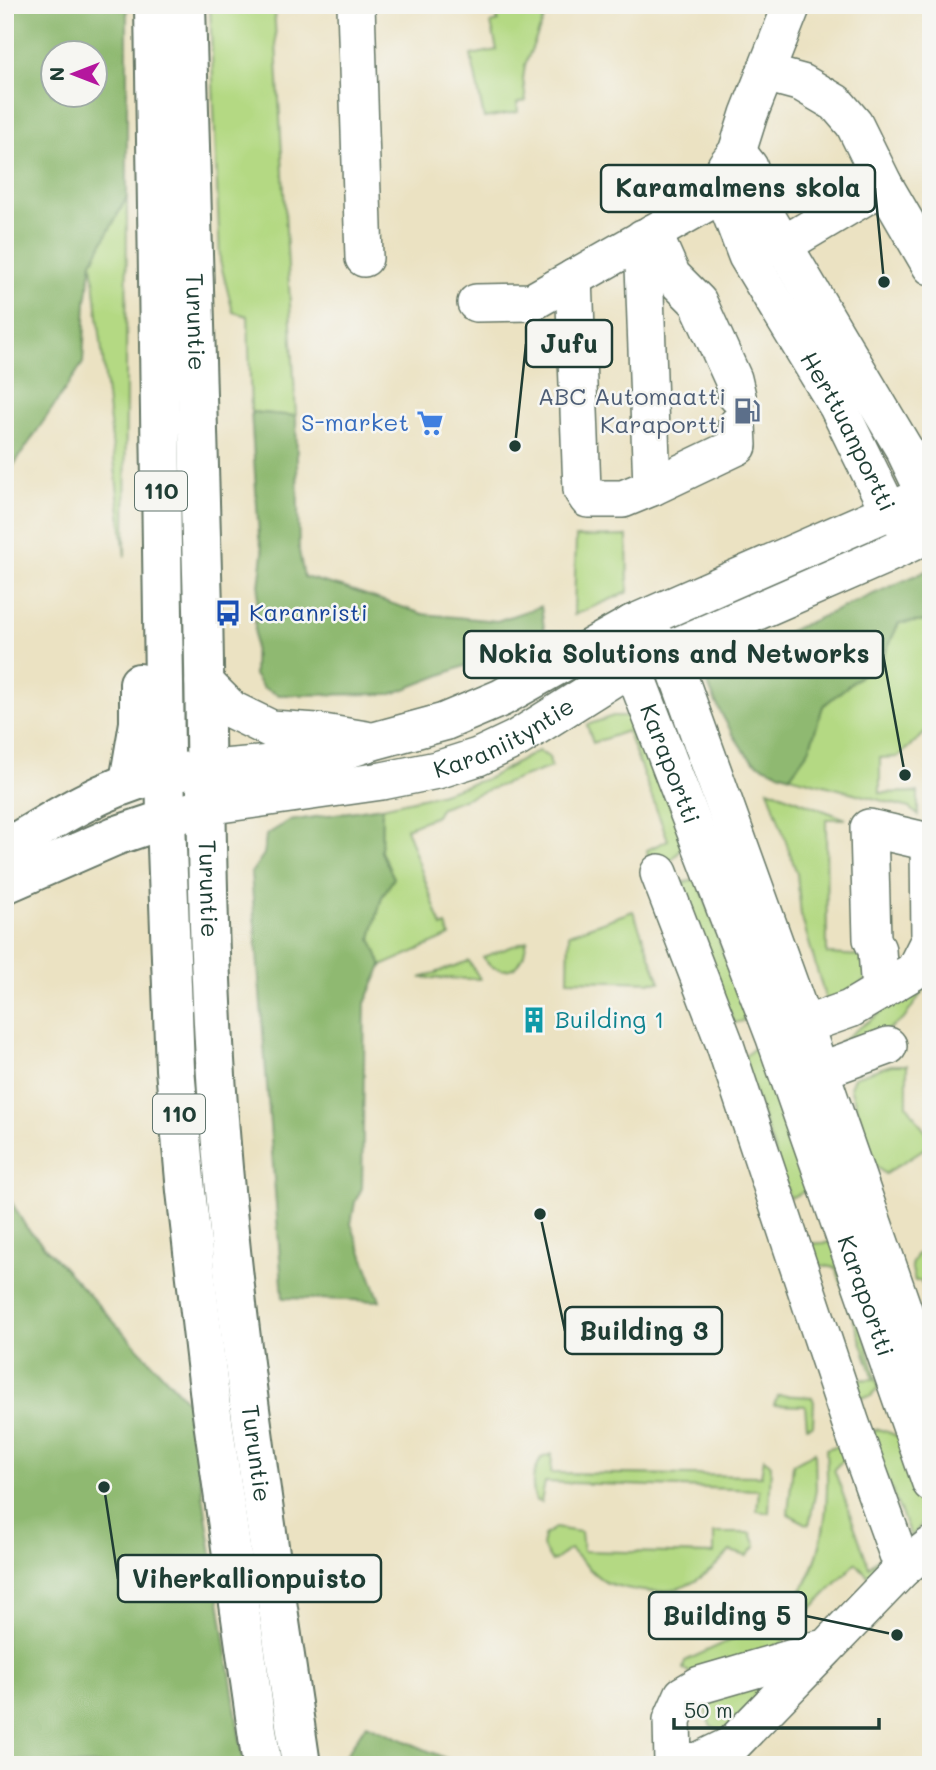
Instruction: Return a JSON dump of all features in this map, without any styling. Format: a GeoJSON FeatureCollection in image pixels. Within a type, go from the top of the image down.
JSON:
{"type":"FeatureCollection","features":[{"type":"Feature","properties":{"kind":"main road","name":"Turuntie"},"geometry":{"type":"LineString","coordinates":[[155,5],[165,773],[176,1069],[186,1191],[211,1407],[262,1765]]}},
{"type":"Feature","properties":{"kind":"main road","name":"Turuntie"},"geometry":{"type":"LineString","coordinates":[[186,5],[215,1060],[229,1240],[263,1507],[301,1765]]}},
{"type":"Feature","properties":{"kind":"main road"},"geometry":{"type":"LineString","coordinates":[[128,782],[139,723],[138,321],[156,208]]}},
{"type":"Feature","properties":{"kind":"main road"},"geometry":{"type":"LineString","coordinates":[[5,849],[108,790],[165,773]]}},
{"type":"Feature","properties":{"kind":"main road"},"geometry":{"type":"LineString","coordinates":[[5,884],[115,836],[166,819]]}},
{"type":"Feature","properties":{"kind":"street"},"geometry":{"type":"LineString","coordinates":[[356,5],[364,258]]}},
{"type":"Feature","properties":{"kind":"street","name":"Herttuanportti"},"geometry":{"type":"LineString","coordinates":[[739,195],[783,245],[904,449],[928,494],[928,534],[889,512],[838,407],[747,256],[739,195],[749,167],[737,152],[792,5]]}},
{"type":"Feature","properties":{"kind":"street"},"geometry":{"type":"LineString","coordinates":[[765,73],[802,83],[836,103],[854,124],[884,185],[930,261]]}},
{"type":"Feature","properties":{"kind":"street"},"geometry":{"type":"LineString","coordinates":[[747,256],[783,245],[884,185]]}},
{"type":"Feature","properties":{"kind":"street"},"geometry":{"type":"LineString","coordinates":[[476,303],[532,302],[706,203],[739,195]]}},
{"type":"Feature","properties":{"kind":"street"},"geometry":{"type":"LineString","coordinates":[[574,278],[582,490],[588,499],[623,499],[738,446],[733,379],[698,302],[672,276],[648,235]]}},
{"type":"Feature","properties":{"kind":"street"},"geometry":{"type":"LineString","coordinates":[[648,235],[652,487]]}},
{"type":"Feature","properties":{"kind":"street","name":"Karaniityntie"},"geometry":{"type":"LineString","coordinates":[[165,773],[315,760],[444,722],[501,698],[632,624],[928,494]]}},
{"type":"Feature","properties":{"kind":"street","name":"Karaniityntie"},"geometry":{"type":"LineString","coordinates":[[166,819],[206,806],[382,781],[437,770],[478,757],[516,739],[632,666],[928,534]]}},
{"type":"Feature","properties":{"kind":"street"},"geometry":{"type":"LineString","coordinates":[[632,624],[669,650]]}},
{"type":"Feature","properties":{"kind":"street","name":"Karaportti"},"geometry":{"type":"LineString","coordinates":[[632,624],[632,666],[789,1030]]}},
{"type":"Feature","properties":{"kind":"street","name":"Karaportti"},"geometry":{"type":"LineString","coordinates":[[669,650],[805,1076],[901,1304],[931,1390]]}},
{"type":"Feature","properties":{"kind":"street","name":"Karaniityntie"},"geometry":{"type":"LineString","coordinates":[[204,682],[232,710],[271,729],[317,732],[374,741]]}},
{"type":"Feature","properties":{"kind":"street"},"geometry":{"type":"LineString","coordinates":[[659,873],[724,1042],[851,1424],[903,1569]]}},
{"type":"Feature","properties":{"kind":"street"},"geometry":{"type":"LineString","coordinates":[[789,1030],[850,1009],[880,992]]}},
{"type":"Feature","properties":{"kind":"street"},"geometry":{"type":"LineString","coordinates":[[805,1076],[888,1046]]}},
{"type":"Feature","properties":{"kind":"street","name":"Karaportti"},"geometry":{"type":"LineString","coordinates":[[901,1304],[931,1483]]}},
{"type":"Feature","properties":{"kind":"street"},"geometry":{"type":"LineString","coordinates":[[826,1648],[903,1569],[931,1546]]}},
{"type":"Feature","properties":{"kind":"green space"},"geometry":{"type":"Polygon","coordinates":[[[5,5],[127,5],[127,197],[92,262],[86,302],[83,363],[5,478],[5,5]]]}},
{"type":"Feature","properties":{"kind":"green space"},"geometry":{"type":"Polygon","coordinates":[[[210,5],[274,5],[296,416],[251,412],[248,316],[233,312],[220,261],[210,5]]]}},
{"type":"Feature","properties":{"kind":"green space"},"geometry":{"type":"Polygon","coordinates":[[[494,5],[530,5],[532,15],[544,19],[525,65],[523,79],[526,101],[517,103],[518,112],[484,118],[471,55],[497,50],[491,23],[498,21],[494,5]]]}},
{"type":"Feature","properties":{"kind":"green space"},"geometry":{"type":"Polygon","coordinates":[[[127,197],[125,557],[92,262],[127,197]]]}},
{"type":"Feature","properties":{"kind":"green space"},"geometry":{"type":"Polygon","coordinates":[[[251,412],[296,416],[299,551],[304,577],[423,614],[497,621],[541,606],[545,635],[392,694],[279,695],[263,688],[254,675],[255,620],[263,553],[259,537],[251,412]]]}},
{"type":"Feature","properties":{"kind":"green space"},"geometry":{"type":"Polygon","coordinates":[[[627,536],[628,592],[574,615],[576,537],[627,536]]]}},
{"type":"Feature","properties":{"kind":"green space"},"geometry":{"type":"Polygon","coordinates":[[[931,566],[931,621],[899,623],[883,657],[823,706],[809,750],[790,776],[754,761],[723,718],[710,689],[705,668],[926,571],[931,566]]]}},
{"type":"Feature","properties":{"kind":"green space"},"geometry":{"type":"Polygon","coordinates":[[[931,621],[931,728],[897,757],[880,758],[880,793],[918,792],[918,815],[909,808],[790,776],[809,750],[823,706],[883,657],[899,622],[931,621]]]}},
{"type":"Feature","properties":{"kind":"green space"},"geometry":{"type":"Polygon","coordinates":[[[613,716],[629,716],[646,723],[685,838],[679,852],[670,862],[658,863],[648,857],[647,850],[668,840],[627,731],[593,743],[587,725],[613,716]]]}},
{"type":"Feature","properties":{"kind":"green space"},"geometry":{"type":"Polygon","coordinates":[[[538,751],[549,757],[551,767],[441,807],[436,816],[406,828],[442,927],[446,925],[450,936],[382,966],[371,938],[382,897],[394,878],[381,852],[382,807],[439,794],[489,778],[538,751]]]}},
{"type":"Feature","properties":{"kind":"green space"},"geometry":{"type":"Polygon","coordinates":[[[768,789],[846,819],[826,819],[827,954],[863,956],[867,979],[838,1000],[826,1001],[801,915],[797,874],[768,789]]]}},
{"type":"Feature","properties":{"kind":"green space"},"geometry":{"type":"Polygon","coordinates":[[[382,807],[381,852],[394,878],[382,897],[371,938],[382,966],[365,1003],[362,1188],[355,1202],[351,1224],[380,1301],[283,1298],[251,873],[264,854],[266,835],[289,821],[382,807]]]}},
{"type":"Feature","properties":{"kind":"green space"},"geometry":{"type":"Polygon","coordinates":[[[698,879],[745,1016],[743,1021],[734,1023],[678,884],[698,879]]]}},
{"type":"Feature","properties":{"kind":"green space"},"geometry":{"type":"Polygon","coordinates":[[[633,911],[660,982],[568,980],[569,934],[633,911]]]}},
{"type":"Feature","properties":{"kind":"green space"},"geometry":{"type":"Polygon","coordinates":[[[527,941],[522,959],[513,968],[496,968],[483,957],[527,941]]]}},
{"type":"Feature","properties":{"kind":"green space"},"geometry":{"type":"Polygon","coordinates":[[[469,961],[480,979],[421,978],[469,961]]]}},
{"type":"Feature","properties":{"kind":"green space"},"geometry":{"type":"Polygon","coordinates":[[[917,986],[924,989],[904,1019],[884,1032],[842,1047],[840,1042],[917,986]]]}},
{"type":"Feature","properties":{"kind":"green space"},"geometry":{"type":"Polygon","coordinates":[[[754,1048],[767,1049],[819,1185],[790,1198],[743,1058],[754,1048]]]}},
{"type":"Feature","properties":{"kind":"green space"},"geometry":{"type":"Polygon","coordinates":[[[891,1065],[907,1065],[907,1105],[931,1144],[885,1174],[876,1166],[850,1087],[854,1077],[891,1065]]]}},
{"type":"Feature","properties":{"kind":"green space"},"geometry":{"type":"Polygon","coordinates":[[[5,1191],[26,1227],[189,1403],[244,1765],[5,1765],[5,1191]]]}},
{"type":"Feature","properties":{"kind":"green space"},"geometry":{"type":"Polygon","coordinates":[[[838,1242],[879,1388],[871,1396],[857,1398],[851,1380],[874,1379],[836,1268],[814,1264],[805,1244],[838,1242]]]}},
{"type":"Feature","properties":{"kind":"green space"},"geometry":{"type":"Polygon","coordinates":[[[931,1247],[931,1286],[923,1286],[921,1281],[915,1281],[911,1265],[916,1255],[931,1247]]]}},
{"type":"Feature","properties":{"kind":"green space"},"geometry":{"type":"Polygon","coordinates":[[[778,1395],[812,1397],[813,1425],[807,1427],[805,1406],[774,1405],[778,1395]]]}},
{"type":"Feature","properties":{"kind":"green space"},"geometry":{"type":"Polygon","coordinates":[[[878,1429],[903,1440],[924,1495],[924,1520],[911,1537],[868,1434],[878,1429]]]}},
{"type":"Feature","properties":{"kind":"green space"},"geometry":{"type":"Polygon","coordinates":[[[843,1444],[848,1455],[834,1469],[869,1567],[884,1553],[889,1561],[871,1579],[856,1563],[789,1631],[781,1617],[804,1587],[812,1571],[822,1537],[827,1484],[826,1449],[843,1444]]]}},
{"type":"Feature","properties":{"kind":"green space"},"geometry":{"type":"Polygon","coordinates":[[[815,1452],[816,1490],[809,1525],[788,1514],[793,1464],[815,1452]]]}},
{"type":"Feature","properties":{"kind":"green space"},"geometry":{"type":"Polygon","coordinates":[[[552,1454],[551,1473],[761,1476],[764,1458],[771,1465],[769,1513],[757,1511],[759,1490],[545,1482],[541,1502],[536,1501],[533,1479],[536,1469],[541,1458],[552,1454]]]}},
{"type":"Feature","properties":{"kind":"green space"},"geometry":{"type":"Polygon","coordinates":[[[555,1528],[581,1532],[583,1551],[714,1554],[714,1533],[751,1533],[756,1546],[747,1556],[730,1551],[708,1573],[684,1586],[657,1592],[642,1591],[605,1582],[570,1549],[552,1562],[542,1546],[544,1535],[555,1528]]]}},
{"type":"Feature","properties":{"kind":"green space"},"geometry":{"type":"Polygon","coordinates":[[[763,1617],[790,1648],[696,1676],[683,1669],[685,1661],[733,1639],[763,1617]]]}},
{"type":"Feature","properties":{"kind":"green space"},"geometry":{"type":"Polygon","coordinates":[[[789,1668],[731,1729],[711,1726],[706,1710],[712,1695],[789,1668]]]}},
{"type":"Feature","properties":{"kind":"green space"},"geometry":{"type":"Polygon","coordinates":[[[366,1724],[461,1765],[340,1765],[366,1724]]]}},
{"type":"Feature","properties":{"kind":"place","name":"Karamalmens skola"},"geometry":{"type":"Point","coordinates":[884,282]}},
{"type":"Feature","properties":{"kind":"place","name":"ABC Automaatti Karaportti"},"geometry":{"type":"Point","coordinates":[747,411]}},
{"type":"Feature","properties":{"kind":"place","name":"S-market"},"geometry":{"type":"Point","coordinates":[430,423]}},
{"type":"Feature","properties":{"kind":"place","name":"Jufu"},"geometry":{"type":"Point","coordinates":[515,446]}},
{"type":"Feature","properties":{"kind":"place","name":"Karanristi"},"geometry":{"type":"Point","coordinates":[228,613]}},
{"type":"Feature","properties":{"kind":"place","name":"Nokia Solutions and Networks"},"geometry":{"type":"Point","coordinates":[905,775]}},
{"type":"Feature","properties":{"kind":"place","name":"Building 1"},"geometry":{"type":"Point","coordinates":[534,1020]}},
{"type":"Feature","properties":{"kind":"place","name":"Building 3"},"geometry":{"type":"Point","coordinates":[540,1214]}},
{"type":"Feature","properties":{"kind":"place","name":"Viherkallionpuisto"},"geometry":{"type":"Point","coordinates":[104,1487]}},
{"type":"Feature","properties":{"kind":"place","name":"Building 5"},"geometry":{"type":"Point","coordinates":[897,1635]}}]}
